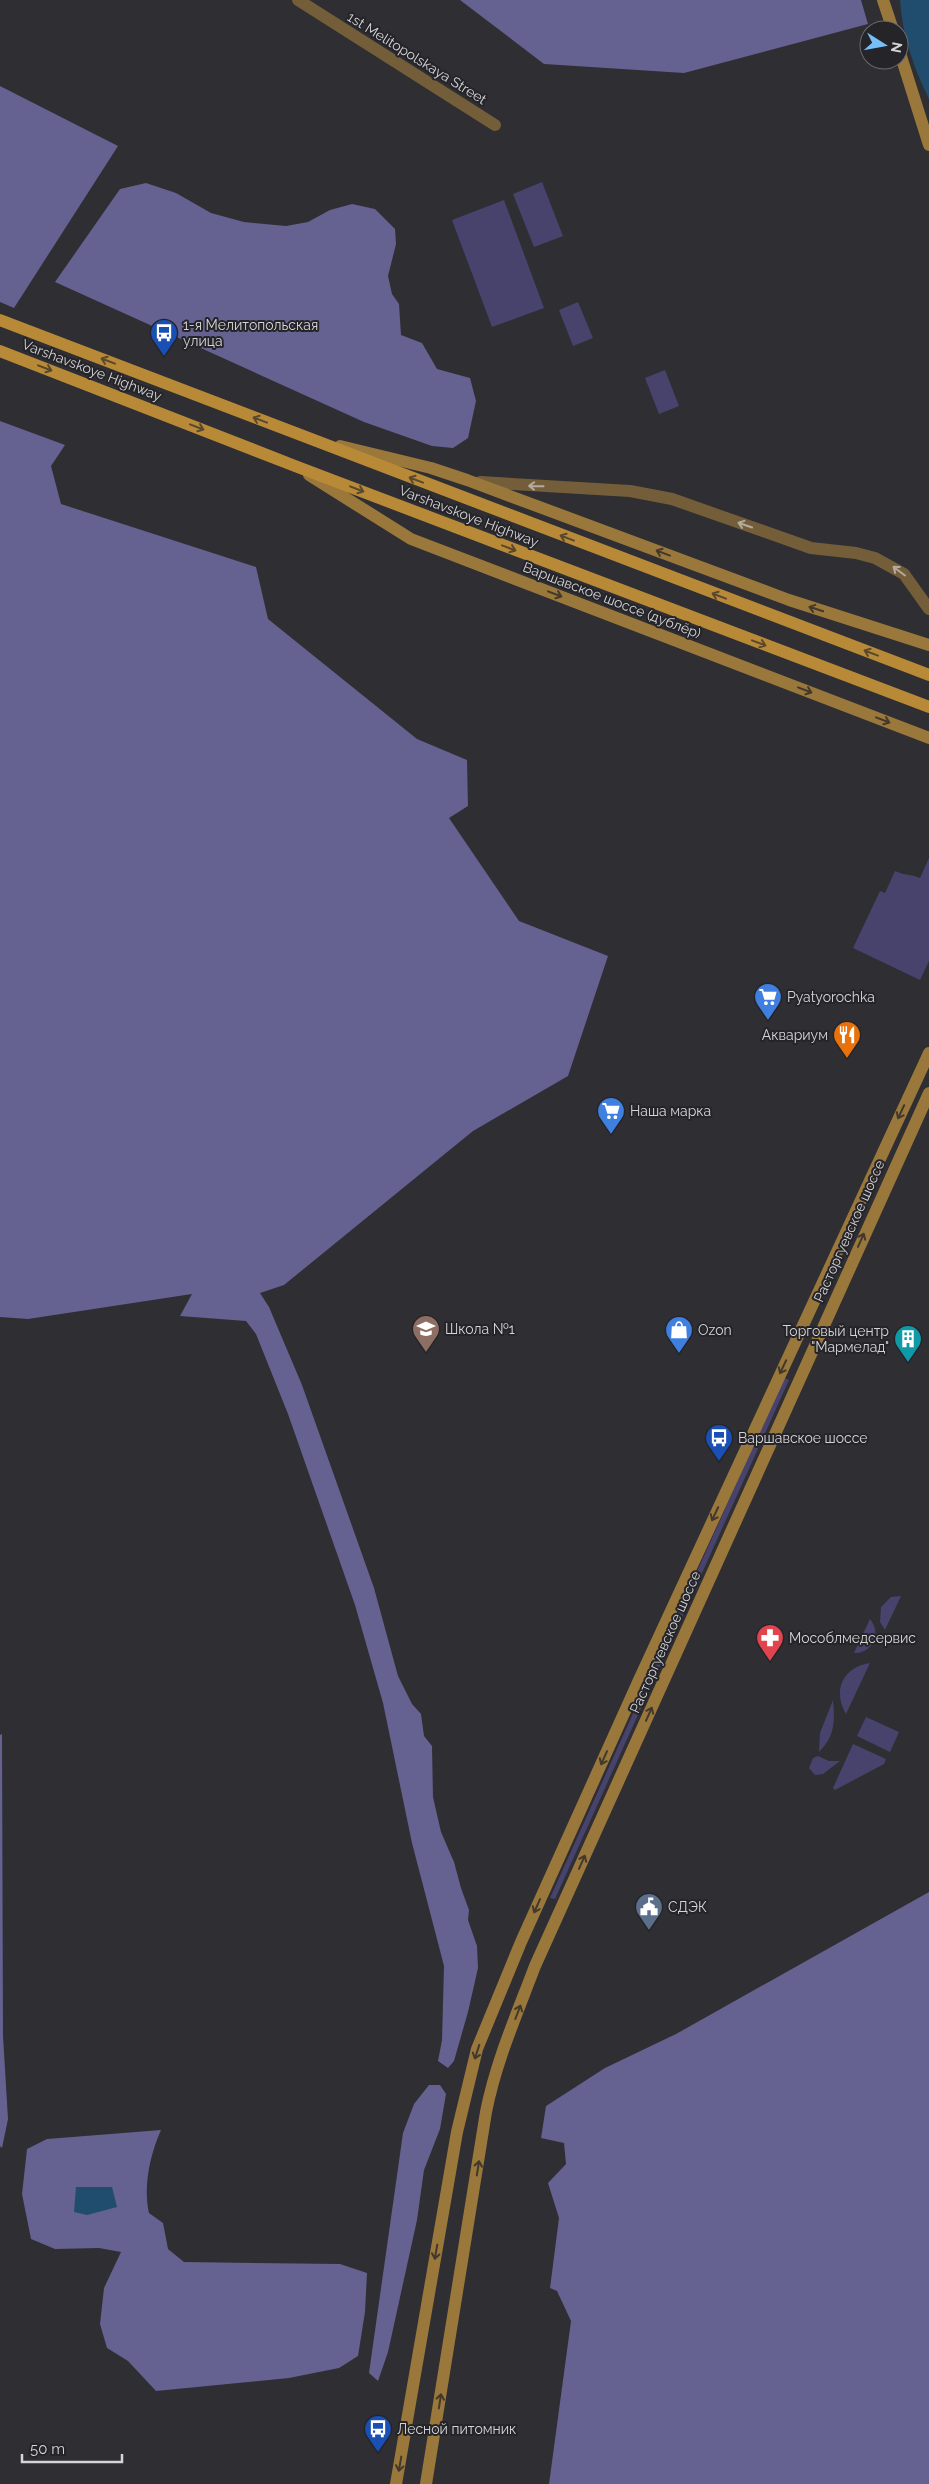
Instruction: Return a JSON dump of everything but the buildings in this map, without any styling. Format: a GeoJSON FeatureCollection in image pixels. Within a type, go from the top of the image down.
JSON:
{"type":"FeatureCollection","features":[{"type":"Feature","properties":{"kind":"main road"},"geometry":{"type":"LineString","coordinates":[[883,0],[890,20]]}},
{"type":"Feature","properties":{"kind":"main road"},"geometry":{"type":"LineString","coordinates":[[905,70],[929,145]]}},
{"type":"Feature","properties":{"kind":"main road","name":"Varshavskoye Highway"},"geometry":{"type":"LineString","coordinates":[[0,320],[929,675]]}},
{"type":"Feature","properties":{"kind":"main road","name":"Varshavskoye Highway"},"geometry":{"type":"LineString","coordinates":[[0,350],[296,466],[929,707]]}},
{"type":"Feature","properties":{"kind":"main road"},"geometry":{"type":"LineString","coordinates":[[306,437],[432,468],[789,600],[929,645]]}},
{"type":"Feature","properties":{"kind":"main road","name":"Варшавское шоссе (дублёр)"},"geometry":{"type":"LineString","coordinates":[[296,466],[411,539],[929,738]]}},
{"type":"Feature","properties":{"kind":"main road","name":"Расторгуевское шоссе"},"geometry":{"type":"LineString","coordinates":[[396,2484],[462,2106],[477,2049],[521,1942],[777,1378],[929,1053]]}},
{"type":"Feature","properties":{"kind":"main road","name":"Расторгуевское шоссе"},"geometry":{"type":"LineString","coordinates":[[426,2484],[492,2086],[535,1966],[929,1093]]}},
{"type":"Feature","properties":{"kind":"street","name":"1st Melitopolskaya Street"},"geometry":{"type":"LineString","coordinates":[[298,0],[495,125]]}},
{"type":"Feature","properties":{"kind":"street"},"geometry":{"type":"LineString","coordinates":[[467,480],[513,485],[630,491],[672,500],[811,548],[856,553],[875,558],[904,574],[929,609]]}},
{"type":"Feature","properties":{"kind":"shaded area"},"geometry":{"type":"Polygon","coordinates":[[[460,0],[861,0],[867,20],[859,20],[859,26],[684,73],[544,64],[460,0]]]}},
{"type":"Feature","properties":{"kind":"shaded area"},"geometry":{"type":"Polygon","coordinates":[[[0,86],[118,146],[14,308],[0,302],[0,86]]]}},
{"type":"Feature","properties":{"kind":"shaded area"},"geometry":{"type":"Polygon","coordinates":[[[542,182],[563,236],[534,247],[513,194],[542,182]]]}},
{"type":"Feature","properties":{"kind":"shaded area"},"geometry":{"type":"Polygon","coordinates":[[[146,183],[176,193],[211,213],[244,222],[286,226],[308,222],[330,210],[352,204],[375,209],[395,229],[396,244],[388,276],[392,294],[399,304],[401,335],[422,343],[437,369],[470,378],[476,401],[468,438],[453,448],[432,446],[364,422],[55,282],[120,189],[146,183]]]}},
{"type":"Feature","properties":{"kind":"shaded area"},"geometry":{"type":"Polygon","coordinates":[[[504,200],[544,308],[492,327],[452,220],[504,200]]]}},
{"type":"Feature","properties":{"kind":"shaded area"},"geometry":{"type":"Polygon","coordinates":[[[578,302],[593,338],[573,346],[559,310],[578,302]]]}},
{"type":"Feature","properties":{"kind":"shaded area"},"geometry":{"type":"Polygon","coordinates":[[[665,370],[679,406],[659,414],[645,378],[665,370]]]}},
{"type":"Feature","properties":{"kind":"shaded area"},"geometry":{"type":"Polygon","coordinates":[[[0,421],[65,445],[51,466],[61,504],[256,567],[268,619],[417,739],[467,760],[468,806],[449,818],[519,921],[608,956],[568,1076],[473,1131],[284,1285],[260,1293],[269,1307],[302,1385],[374,1588],[398,1676],[412,1704],[421,1714],[424,1736],[432,1746],[433,1797],[441,1832],[454,1862],[469,1910],[468,1920],[477,1946],[478,1968],[468,2012],[454,2061],[448,2068],[438,2061],[442,2040],[444,1966],[412,1843],[383,1703],[355,1605],[288,1414],[256,1334],[246,1321],[180,1316],[192,1294],[28,1319],[0,1317],[0,421]]]}},
{"type":"Feature","properties":{"kind":"shaded area"},"geometry":{"type":"Polygon","coordinates":[[[929,858],[929,961],[920,980],[853,948],[880,891],[885,893],[895,871],[920,878],[929,858]]]}},
{"type":"Feature","properties":{"kind":"shaded area"},"geometry":{"type":"Polygon","coordinates":[[[784,1378],[789,1380],[555,1899],[550,1898],[784,1378]]]}},
{"type":"Feature","properties":{"kind":"shaded area"},"geometry":{"type":"Polygon","coordinates":[[[901,1596],[885,1630],[880,1622],[881,1607],[891,1597],[901,1596]]]}},
{"type":"Feature","properties":{"kind":"shaded area"},"geometry":{"type":"Polygon","coordinates":[[[870,1619],[874,1625],[874,1642],[866,1650],[854,1653],[870,1619]]]}},
{"type":"Feature","properties":{"kind":"shaded area"},"geometry":{"type":"Polygon","coordinates":[[[870,1663],[846,1714],[840,1697],[843,1681],[853,1669],[870,1663]]]}},
{"type":"Feature","properties":{"kind":"shaded area"},"geometry":{"type":"Polygon","coordinates":[[[833,1700],[833,1728],[828,1740],[819,1752],[820,1733],[833,1700]]]}},
{"type":"Feature","properties":{"kind":"shaded area"},"geometry":{"type":"Polygon","coordinates":[[[866,1717],[899,1732],[890,1752],[857,1736],[866,1717]]]}},
{"type":"Feature","properties":{"kind":"shaded area"},"geometry":{"type":"Polygon","coordinates":[[[2,1734],[3,2036],[8,2119],[2,2148],[0,2146],[0,1735],[2,1734]]]}},
{"type":"Feature","properties":{"kind":"shaded area"},"geometry":{"type":"Polygon","coordinates":[[[853,1744],[886,1759],[884,1764],[835,1790],[833,1788],[853,1744]]]}},
{"type":"Feature","properties":{"kind":"shaded area"},"geometry":{"type":"Polygon","coordinates":[[[818,1756],[829,1761],[840,1761],[823,1774],[815,1775],[809,1768],[813,1758],[818,1756]]]}},
{"type":"Feature","properties":{"kind":"shaded area"},"geometry":{"type":"Polygon","coordinates":[[[929,1892],[929,2484],[549,2484],[571,2321],[557,2291],[550,2288],[559,2218],[548,2183],[566,2164],[564,2143],[541,2138],[546,2106],[605,2068],[676,2034],[929,1892]]]}},
{"type":"Feature","properties":{"kind":"shaded area"},"geometry":{"type":"Polygon","coordinates":[[[429,2085],[440,2085],[446,2094],[440,2129],[424,2170],[417,2220],[388,2352],[378,2381],[369,2373],[403,2133],[414,2104],[429,2085]]]}},
{"type":"Feature","properties":{"kind":"shaded area"},"geometry":{"type":"Polygon","coordinates":[[[161,2130],[147,2181],[147,2203],[149,2213],[163,2223],[168,2249],[184,2262],[340,2264],[367,2273],[365,2312],[358,2356],[339,2368],[289,2378],[156,2391],[128,2361],[107,2348],[100,2324],[104,2288],[121,2252],[99,2248],[55,2249],[31,2239],[22,2194],[27,2149],[47,2139],[161,2130]]]}},
{"type":"Feature","properties":{"kind":"water"},"geometry":{"type":"Polygon","coordinates":[[[900,0],[929,0],[929,99],[918,76],[909,47],[909,20],[902,20],[900,0]]]}},
{"type":"Feature","properties":{"kind":"water"},"geometry":{"type":"Polygon","coordinates":[[[76,2187],[112,2187],[117,2207],[87,2215],[74,2212],[76,2187]]]}},
{"type":"Feature","properties":{"kind":"place","name":"1-я Мелитопольская улица"},"geometry":{"type":"Point","coordinates":[164,357]}},
{"type":"Feature","properties":{"kind":"place","name":"Pyatyorochka"},"geometry":{"type":"Point","coordinates":[768,1021]}},
{"type":"Feature","properties":{"kind":"place","name":"Аквариум"},"geometry":{"type":"Point","coordinates":[847,1059]}},
{"type":"Feature","properties":{"kind":"place","name":"Наша марка"},"geometry":{"type":"Point","coordinates":[611,1135]}},
{"type":"Feature","properties":{"kind":"place","name":"Школа №1"},"geometry":{"type":"Point","coordinates":[426,1353]}},
{"type":"Feature","properties":{"kind":"place","name":"Ozon"},"geometry":{"type":"Point","coordinates":[679,1354]}},
{"type":"Feature","properties":{"kind":"place","name":"Торговый центр \"Мармелад\""},"geometry":{"type":"Point","coordinates":[908,1363]}},
{"type":"Feature","properties":{"kind":"place","name":"Варшавское шоссе"},"geometry":{"type":"Point","coordinates":[719,1462]}},
{"type":"Feature","properties":{"kind":"place","name":"Мособлмедсервис"},"geometry":{"type":"Point","coordinates":[770,1662]}},
{"type":"Feature","properties":{"kind":"place","name":"СДЭК"},"geometry":{"type":"Point","coordinates":[649,1931]}},
{"type":"Feature","properties":{"kind":"place","name":"Лесной питомник"},"geometry":{"type":"Point","coordinates":[378,2453]}}]}
